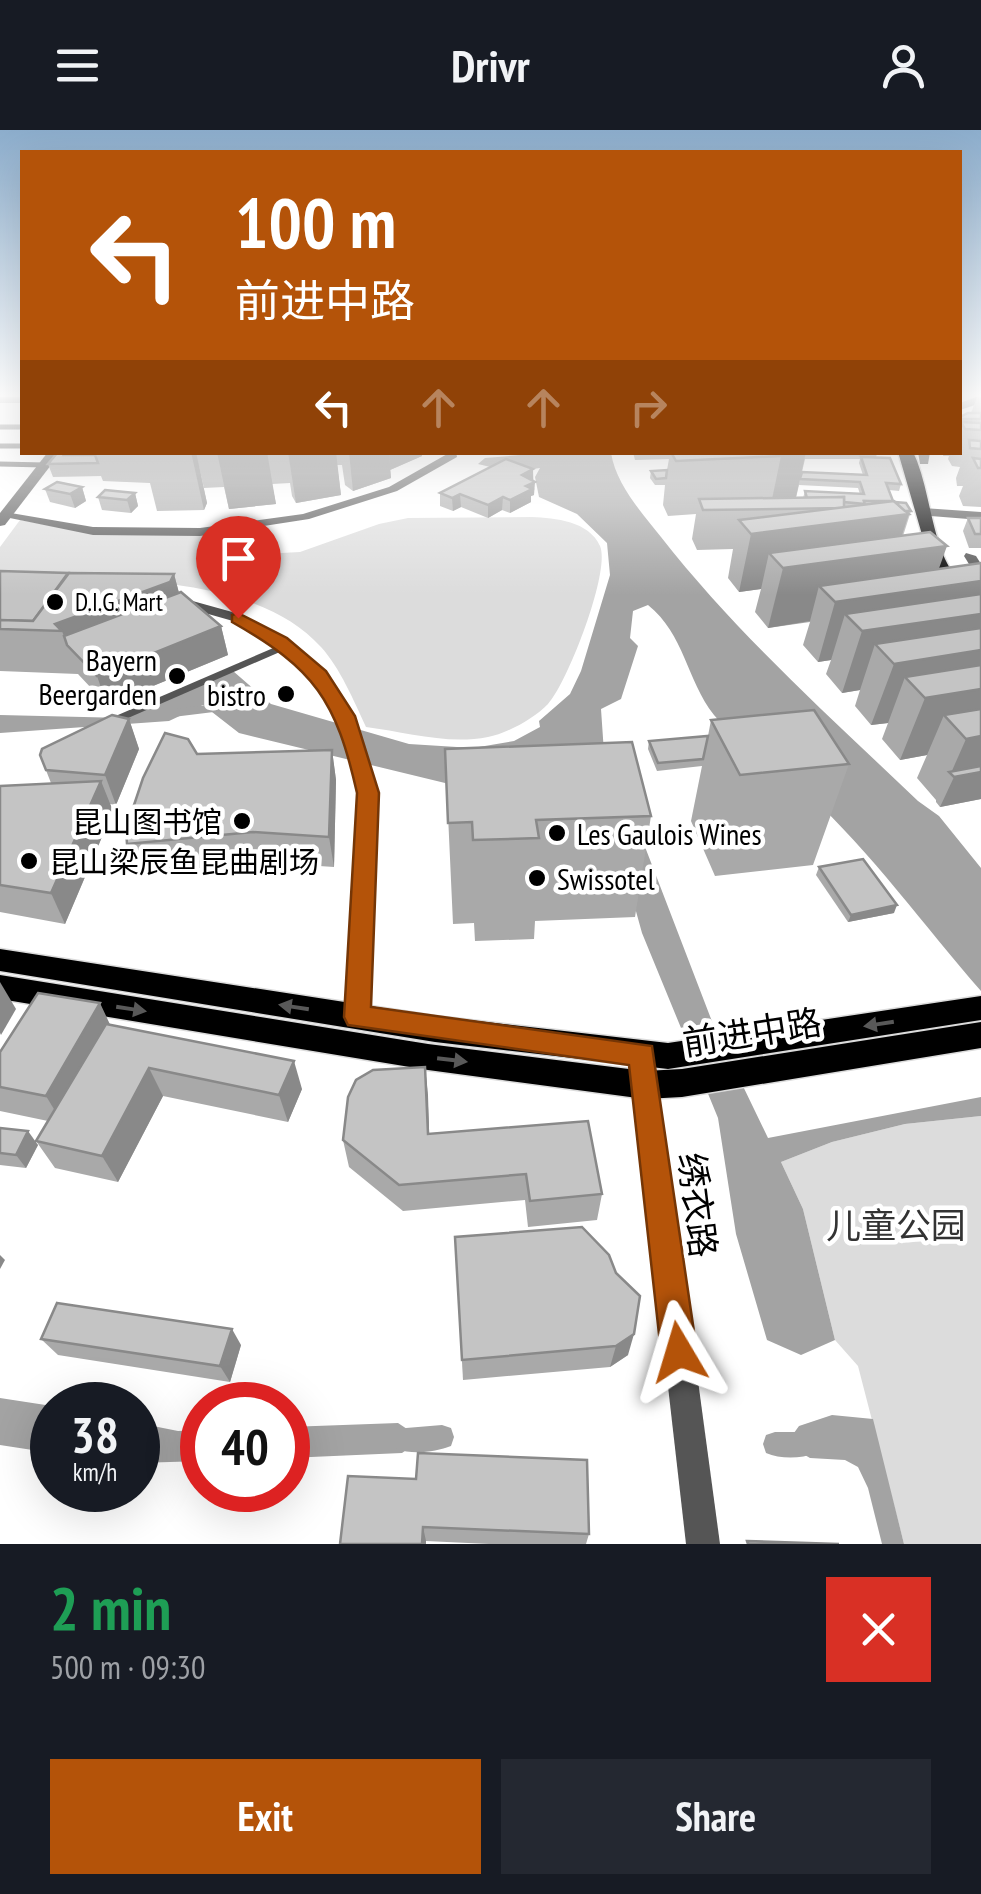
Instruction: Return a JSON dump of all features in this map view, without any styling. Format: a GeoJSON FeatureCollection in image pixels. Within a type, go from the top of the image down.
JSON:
{"type":"FeatureCollection","features":[{"type":"Feature","properties":{"kind":"main road"},"geometry":{"type":"LineString","coordinates":[[910,463],[952,554],[981,604]]}},
{"type":"Feature","properties":{"kind":"main road"},"geometry":{"type":"LineString","coordinates":[[923,463],[932,513],[930,546],[963,606],[981,629]]}},
{"type":"Feature","properties":{"kind":"main road","name":"前进中路"},"geometry":{"type":"LineString","coordinates":[[0,960],[659,1069]]}},
{"type":"Feature","properties":{"kind":"main road","name":"前进中路"},"geometry":{"type":"LineString","coordinates":[[0,987],[428,1057],[659,1069],[979,1017]]}},
{"type":"Feature","properties":{"kind":"street"},"geometry":{"type":"LineString","coordinates":[[3,518],[94,531],[200,532],[306,516],[394,489],[439,463]]}},
{"type":"Feature","properties":{"kind":"street"},"geometry":{"type":"LineString","coordinates":[[3,518],[45,465]]}},
{"type":"Feature","properties":{"kind":"street"},"geometry":{"type":"LineString","coordinates":[[932,513],[981,516]]}},
{"type":"Feature","properties":{"kind":"street"},"geometry":{"type":"LineString","coordinates":[[970,556],[981,574]]}},
{"type":"Feature","properties":{"kind":"street"},"geometry":{"type":"LineString","coordinates":[[152,596],[213,609],[286,646],[319,675],[345,716],[368,793],[358,1017]]}},
{"type":"Feature","properties":{"kind":"street"},"geometry":{"type":"LineString","coordinates":[[100,727],[286,646]]}},
{"type":"Feature","properties":{"kind":"street","name":"绣衣路"},"geometry":{"type":"LineString","coordinates":[[659,1069],[704,1544]]}},
{"type":"Feature","properties":{"kind":"lane"},"geometry":{"type":"LineString","coordinates":[[0,464],[45,465]]}},
{"type":"Feature","properties":{"kind":"green space"},"geometry":{"type":"Polygon","coordinates":[[[532,517],[570,522],[595,538],[602,559],[593,602],[566,674],[548,704],[511,729],[473,739],[442,739],[366,727],[321,647],[291,622],[255,604],[170,584],[0,576],[0,547],[20,520],[95,534],[221,535],[281,553],[300,552],[408,518],[532,517]]]}},
{"type":"Feature","properties":{"kind":"green space","name":"儿童公园"},"geometry":{"type":"Polygon","coordinates":[[[981,1116],[981,1544],[904,1544],[858,1366],[835,1340],[803,1209],[781,1162],[832,1142],[905,1124],[981,1116]]]}},
{"type":"Feature","properties":{"kind":"shaded area"},"geometry":{"type":"Polygon","coordinates":[[[614,463],[638,508],[690,573],[818,706],[918,801],[939,816],[981,868],[981,991],[832,817],[714,715],[678,643],[660,617],[648,605],[633,611],[630,638],[638,646],[621,699],[601,709],[605,767],[642,839],[713,1024],[768,1138],[981,1097],[981,1116],[905,1124],[832,1142],[781,1162],[803,1209],[835,1340],[801,1355],[767,1340],[736,1234],[718,1118],[642,933],[616,839],[478,791],[239,733],[203,705],[169,721],[0,733],[0,715],[125,718],[233,671],[271,704],[409,744],[473,748],[514,741],[540,727],[539,721],[570,694],[581,671],[610,575],[607,543],[577,514],[539,497],[535,477],[540,468],[511,472],[478,464],[614,463]]]}},
{"type":"Feature","properties":{"kind":"shaded area"},"geometry":{"type":"Polygon","coordinates":[[[0,1398],[30,1403],[30,1450],[0,1445],[0,1398]]]}},
{"type":"Feature","properties":{"kind":"shaded area"},"geometry":{"type":"Polygon","coordinates":[[[832,1415],[873,1419],[904,1544],[882,1544],[868,1488],[858,1467],[845,1460],[810,1458],[786,1444],[799,1426],[832,1415]]]}},
{"type":"Feature","properties":{"kind":"shaded area"},"geometry":{"type":"Polygon","coordinates":[[[398,1423],[422,1439],[402,1453],[310,1457],[310,1426],[398,1423]]]}},
{"type":"Feature","properties":{"kind":"shaded area"},"geometry":{"type":"Polygon","coordinates":[[[160,1427],[180,1431],[180,1462],[160,1462],[160,1427]]]}},
{"type":"Feature","properties":{"kind":"building"},"geometry":{"type":"Polygon","coordinates":[[[498,463],[517,463],[533,469],[522,475],[535,482],[526,486],[532,489],[510,500],[503,497],[488,505],[460,494],[452,498],[440,493],[498,463]]]}},
{"type":"Feature","properties":{"kind":"building"},"geometry":{"type":"Polygon","coordinates":[[[863,463],[892,463],[901,484],[886,483],[893,501],[864,501],[865,504],[844,502],[844,497],[807,498],[805,491],[864,494],[860,482],[800,479],[802,472],[867,475],[863,463]]]}},
{"type":"Feature","properties":{"kind":"building"},"geometry":{"type":"Polygon","coordinates":[[[667,470],[666,478],[656,479],[651,471],[667,470]]]}},
{"type":"Feature","properties":{"kind":"building"},"geometry":{"type":"Polygon","coordinates":[[[57,482],[82,487],[70,494],[45,489],[57,482]]]}},
{"type":"Feature","properties":{"kind":"building"},"geometry":{"type":"Polygon","coordinates":[[[105,490],[135,493],[127,500],[98,497],[105,490]]]}},
{"type":"Feature","properties":{"kind":"building"},"geometry":{"type":"Polygon","coordinates":[[[844,497],[844,508],[703,510],[699,499],[844,497]]]}},
{"type":"Feature","properties":{"kind":"building"},"geometry":{"type":"Polygon","coordinates":[[[894,501],[909,514],[751,534],[739,520],[894,501]]]}},
{"type":"Feature","properties":{"kind":"building"},"geometry":{"type":"Polygon","coordinates":[[[895,502],[906,503],[911,511],[905,511],[895,502]]]}},
{"type":"Feature","properties":{"kind":"building"},"geometry":{"type":"Polygon","coordinates":[[[968,518],[981,518],[981,534],[975,534],[968,518]]]}},
{"type":"Feature","properties":{"kind":"building"},"geometry":{"type":"Polygon","coordinates":[[[930,532],[947,546],[783,568],[769,553],[930,532]]]}},
{"type":"Feature","properties":{"kind":"building"},"geometry":{"type":"Polygon","coordinates":[[[981,563],[981,581],[835,602],[819,586],[981,563]]]}},
{"type":"Feature","properties":{"kind":"building"},"geometry":{"type":"Polygon","coordinates":[[[0,571],[68,573],[33,621],[0,620],[0,571]]]}},
{"type":"Feature","properties":{"kind":"building"},"geometry":{"type":"Polygon","coordinates":[[[69,573],[174,574],[170,582],[55,624],[62,631],[0,629],[0,620],[33,621],[69,573]]]}},
{"type":"Feature","properties":{"kind":"building"},"geometry":{"type":"Polygon","coordinates":[[[181,592],[221,626],[97,676],[67,645],[64,636],[181,592]]]}},
{"type":"Feature","properties":{"kind":"building"},"geometry":{"type":"Polygon","coordinates":[[[981,594],[981,614],[862,631],[845,614],[981,594]]]}},
{"type":"Feature","properties":{"kind":"building"},"geometry":{"type":"Polygon","coordinates":[[[981,628],[981,650],[894,664],[875,644],[981,628]]]}},
{"type":"Feature","properties":{"kind":"building"},"geometry":{"type":"Polygon","coordinates":[[[981,665],[981,689],[925,698],[905,677],[981,665]]]}},
{"type":"Feature","properties":{"kind":"building"},"geometry":{"type":"Polygon","coordinates":[[[981,709],[981,736],[966,739],[944,715],[981,709]]]}},
{"type":"Feature","properties":{"kind":"building"},"geometry":{"type":"Polygon","coordinates":[[[814,710],[849,764],[740,775],[711,720],[814,710]]]}},
{"type":"Feature","properties":{"kind":"building"},"geometry":{"type":"Polygon","coordinates":[[[112,715],[129,719],[105,775],[46,770],[40,755],[42,749],[112,715]]]}},
{"type":"Feature","properties":{"kind":"building"},"geometry":{"type":"Polygon","coordinates":[[[165,733],[188,739],[197,754],[332,750],[329,837],[253,832],[127,844],[126,829],[143,778],[165,733]]]}},
{"type":"Feature","properties":{"kind":"building"},"geometry":{"type":"Polygon","coordinates":[[[708,736],[703,759],[658,763],[649,741],[708,736]]]}},
{"type":"Feature","properties":{"kind":"building"},"geometry":{"type":"Polygon","coordinates":[[[632,742],[651,816],[536,820],[539,838],[473,840],[472,822],[448,823],[445,749],[632,742]]]}},
{"type":"Feature","properties":{"kind":"building"},"geometry":{"type":"Polygon","coordinates":[[[981,766],[981,772],[954,777],[949,772],[981,766]]]}},
{"type":"Feature","properties":{"kind":"building"},"geometry":{"type":"Polygon","coordinates":[[[101,781],[51,893],[0,885],[0,786],[101,781]]]}},
{"type":"Feature","properties":{"kind":"building"},"geometry":{"type":"Polygon","coordinates":[[[863,859],[897,905],[851,915],[819,867],[863,859]]]}},
{"type":"Feature","properties":{"kind":"building"},"geometry":{"type":"Polygon","coordinates":[[[38,993],[100,1003],[46,1096],[0,1087],[0,1052],[38,993]]]}},
{"type":"Feature","properties":{"kind":"building"},"geometry":{"type":"Polygon","coordinates":[[[106,1024],[294,1061],[279,1095],[149,1068],[102,1156],[36,1141],[106,1024]]]}},
{"type":"Feature","properties":{"kind":"building"},"geometry":{"type":"Polygon","coordinates":[[[425,1067],[428,1134],[588,1121],[602,1194],[530,1201],[526,1174],[399,1185],[343,1140],[348,1097],[356,1080],[373,1070],[425,1067]]]}},
{"type":"Feature","properties":{"kind":"building"},"geometry":{"type":"Polygon","coordinates":[[[0,1128],[28,1131],[16,1155],[0,1153],[0,1128]]]}},
{"type":"Feature","properties":{"kind":"building"},"geometry":{"type":"Polygon","coordinates":[[[582,1227],[609,1255],[616,1273],[640,1296],[634,1334],[616,1346],[462,1360],[455,1237],[582,1227]]]}},
{"type":"Feature","properties":{"kind":"building"},"geometry":{"type":"Polygon","coordinates":[[[57,1303],[232,1329],[220,1366],[41,1339],[57,1303]]]}},
{"type":"Feature","properties":{"kind":"building"},"geometry":{"type":"Polygon","coordinates":[[[418,1453],[587,1460],[589,1534],[423,1527],[422,1544],[340,1544],[348,1476],[416,1479],[418,1453]]]}},
{"type":"Feature","properties":{"kind":"building"},"geometry":{"type":"Polygon","coordinates":[[[747,1541],[839,1544],[748,1544],[747,1541]]]}},
{"type":"Feature","properties":{"kind":"waterway"},"geometry":{"type":"LineString","coordinates":[[173,713],[225,707]]}},
{"type":"Feature","properties":{"kind":"waterway"},"geometry":{"type":"LineString","coordinates":[[406,1440],[442,1437]]}},
{"type":"Feature","properties":{"kind":"waterway"},"geometry":{"type":"LineString","coordinates":[[775,1444],[806,1444]]}},
{"type":"Feature","properties":{"kind":"place","name":"D.I.G. Mart"},"geometry":{"type":"Point","coordinates":[55,602]}},
{"type":"Feature","properties":{"kind":"place","name":"Bayern Beergarden"},"geometry":{"type":"Point","coordinates":[177,676]}},
{"type":"Feature","properties":{"kind":"place","name":"bistro"},"geometry":{"type":"Point","coordinates":[286,694]}},
{"type":"Feature","properties":{"kind":"place","name":"昆山图书馆"},"geometry":{"type":"Point","coordinates":[242,821]}},
{"type":"Feature","properties":{"kind":"place","name":"Les Gaulois Wines"},"geometry":{"type":"Point","coordinates":[557,833]}},
{"type":"Feature","properties":{"kind":"place","name":"昆山梁辰鱼昆曲剧场"},"geometry":{"type":"Point","coordinates":[29,861]}},
{"type":"Feature","properties":{"kind":"place","name":"Swissotel"},"geometry":{"type":"Point","coordinates":[537,878]}},
{"type":"Feature","properties":{"kind":"route"},"geometry":{"type":"LineString","coordinates":[[238,618],[300,656],[319,675],[345,716],[363,772],[368,793],[358,1017],[642,1054],[679,1352]]}}]}
